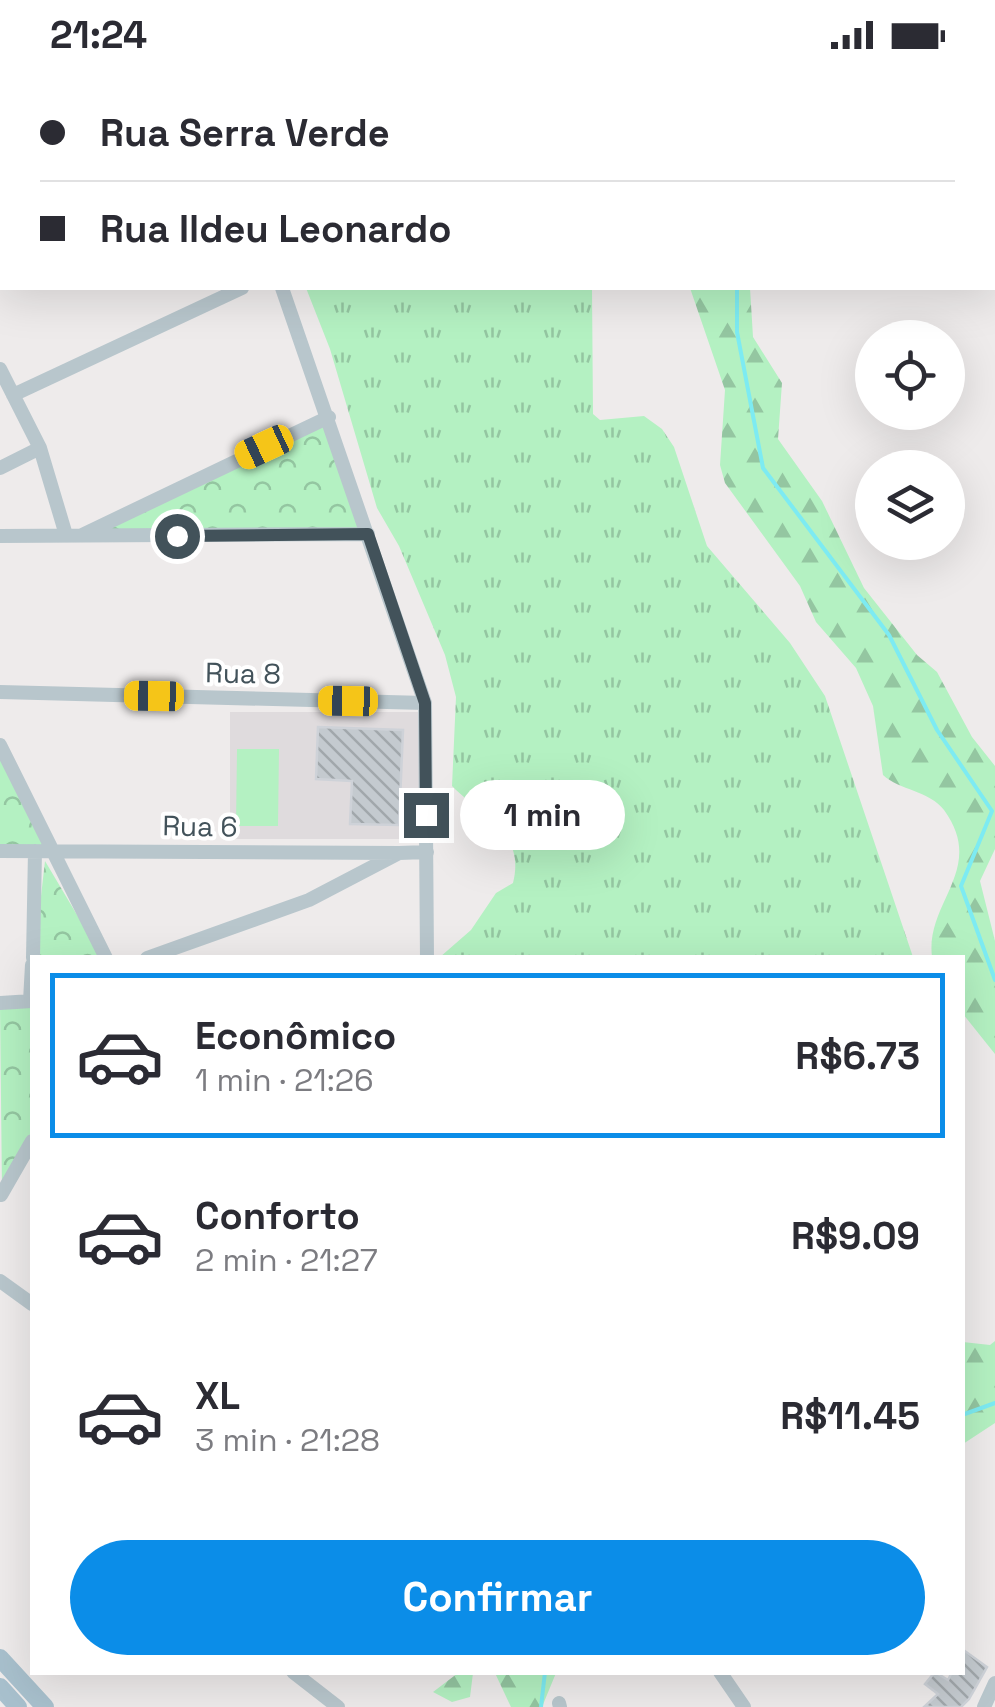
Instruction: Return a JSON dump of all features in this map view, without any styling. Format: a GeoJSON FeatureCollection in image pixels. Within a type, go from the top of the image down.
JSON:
{"type":"FeatureCollection","features":[{"type":"Feature","properties":{"kind":"main road"},"geometry":{"type":"LineString","coordinates":[[0,1658],[41,1705]]}},
{"type":"Feature","properties":{"kind":"main road"},"geometry":{"type":"LineString","coordinates":[[0,1687],[18,1707]]}},
{"type":"Feature","properties":{"kind":"street"},"geometry":{"type":"LineString","coordinates":[[13,395],[238,290]]}},
{"type":"Feature","properties":{"kind":"street"},"geometry":{"type":"LineString","coordinates":[[283,290],[425,703],[427,955]]}},
{"type":"Feature","properties":{"kind":"street"},"geometry":{"type":"LineString","coordinates":[[0,368],[40,448],[74,535]]}},
{"type":"Feature","properties":{"kind":"street"},"geometry":{"type":"LineString","coordinates":[[74,535],[329,417]]}},
{"type":"Feature","properties":{"kind":"street"},"geometry":{"type":"LineString","coordinates":[[0,468],[40,448]]}},
{"type":"Feature","properties":{"kind":"street"},"geometry":{"type":"LineString","coordinates":[[0,536],[368,534]]}},
{"type":"Feature","properties":{"kind":"street","name":"Rua 8"},"geometry":{"type":"LineString","coordinates":[[0,692],[425,703]]}},
{"type":"Feature","properties":{"kind":"street"},"geometry":{"type":"LineString","coordinates":[[0,745],[42,850],[104,955]]}},
{"type":"Feature","properties":{"kind":"street"},"geometry":{"type":"LineString","coordinates":[[33,955],[42,850]]}},
{"type":"Feature","properties":{"kind":"street","name":"Rua 6"},"geometry":{"type":"LineString","coordinates":[[0,851],[427,852]]}},
{"type":"Feature","properties":{"kind":"street"},"geometry":{"type":"LineString","coordinates":[[155,955],[309,900],[399,853]]}},
{"type":"Feature","properties":{"kind":"street"},"geometry":{"type":"LineString","coordinates":[[0,1003],[30,1001]]}},
{"type":"Feature","properties":{"kind":"street"},"geometry":{"type":"LineString","coordinates":[[0,1202],[0,1192],[30,1143]]}},
{"type":"Feature","properties":{"kind":"street"},"geometry":{"type":"LineString","coordinates":[[0,1281],[30,1303]]}},
{"type":"Feature","properties":{"kind":"street"},"geometry":{"type":"LineString","coordinates":[[297,1675],[338,1707]]}},
{"type":"Feature","properties":{"kind":"street"},"geometry":{"type":"LineString","coordinates":[[722,1675],[744,1707]]}},
{"type":"Feature","properties":{"kind":"street"},"geometry":{"type":"LineString","coordinates":[[984,1707],[995,1683]]}},
{"type":"Feature","properties":{"kind":"shaded area"},"geometry":{"type":"Polygon","coordinates":[[[230,712],[422,712],[421,839],[230,839],[230,712]]]}},
{"type":"Feature","properties":{"kind":"green space"},"geometry":{"type":"Polygon","coordinates":[[[307,290],[592,290],[593,414],[600,420],[644,416],[662,429],[674,447],[707,546],[790,643],[825,696],[912,955],[442,955],[471,930],[496,893],[513,883],[513,851],[498,827],[452,786],[456,697],[445,655],[399,546],[377,508],[330,349],[307,290]]]}},
{"type":"Feature","properties":{"kind":"green space"},"geometry":{"type":"Polygon","coordinates":[[[691,290],[750,290],[753,337],[782,383],[778,439],[822,501],[864,588],[917,655],[937,672],[972,737],[995,766],[995,849],[980,881],[995,941],[995,1054],[965,1016],[965,955],[932,955],[937,919],[957,868],[956,831],[938,804],[883,775],[873,706],[856,668],[816,622],[800,586],[725,483],[720,465],[725,390],[691,290]]]}},
{"type":"Feature","properties":{"kind":"green space"},"geometry":{"type":"Polygon","coordinates":[[[328,420],[363,533],[99,533],[328,420]]]}},
{"type":"Feature","properties":{"kind":"green space"},"geometry":{"type":"Polygon","coordinates":[[[237,749],[279,749],[278,826],[236,826],[237,749]]]}},
{"type":"Feature","properties":{"kind":"green space"},"geometry":{"type":"Polygon","coordinates":[[[0,751],[46,849],[0,850],[0,751]]]}},
{"type":"Feature","properties":{"kind":"green space"},"geometry":{"type":"Polygon","coordinates":[[[45,861],[101,955],[34,955],[45,861]]]}},
{"type":"Feature","properties":{"kind":"green space"},"geometry":{"type":"Polygon","coordinates":[[[0,1005],[30,1005],[30,1134],[2,1192],[0,1005]]]}},
{"type":"Feature","properties":{"kind":"green space"},"geometry":{"type":"Polygon","coordinates":[[[995,1341],[995,1423],[965,1443],[965,1342],[990,1345],[995,1341]]]}},
{"type":"Feature","properties":{"kind":"green space"},"geometry":{"type":"Polygon","coordinates":[[[455,1675],[473,1675],[470,1697],[452,1702],[433,1692],[455,1675]]]}},
{"type":"Feature","properties":{"kind":"green space"},"geometry":{"type":"Polygon","coordinates":[[[496,1675],[555,1675],[542,1707],[511,1707],[496,1675]]]}},
{"type":"Feature","properties":{"kind":"building"},"geometry":{"type":"Polygon","coordinates":[[[318,727],[403,730],[399,825],[350,824],[352,781],[316,779],[318,727]]]}},
{"type":"Feature","properties":{"kind":"building"},"geometry":{"type":"Polygon","coordinates":[[[965,1651],[987,1667],[961,1707],[924,1707],[938,1694],[925,1684],[932,1675],[948,1680],[950,1675],[965,1675],[965,1651]]]}},
{"type":"Feature","properties":{"kind":"waterway"},"geometry":{"type":"LineString","coordinates":[[737,290],[737,332],[763,468],[889,635],[937,730],[992,811],[961,886],[995,980]]}},
{"type":"Feature","properties":{"kind":"waterway"},"geometry":{"type":"LineString","coordinates":[[965,1414],[995,1403]]}},
{"type":"Feature","properties":{"kind":"waterway"},"geometry":{"type":"LineString","coordinates":[[541,1707],[545,1675]]}},
{"type":"Feature","properties":{"kind":"route"},"geometry":{"type":"LineString","coordinates":[[177,536],[368,534],[425,703],[426,815]]}}]}
